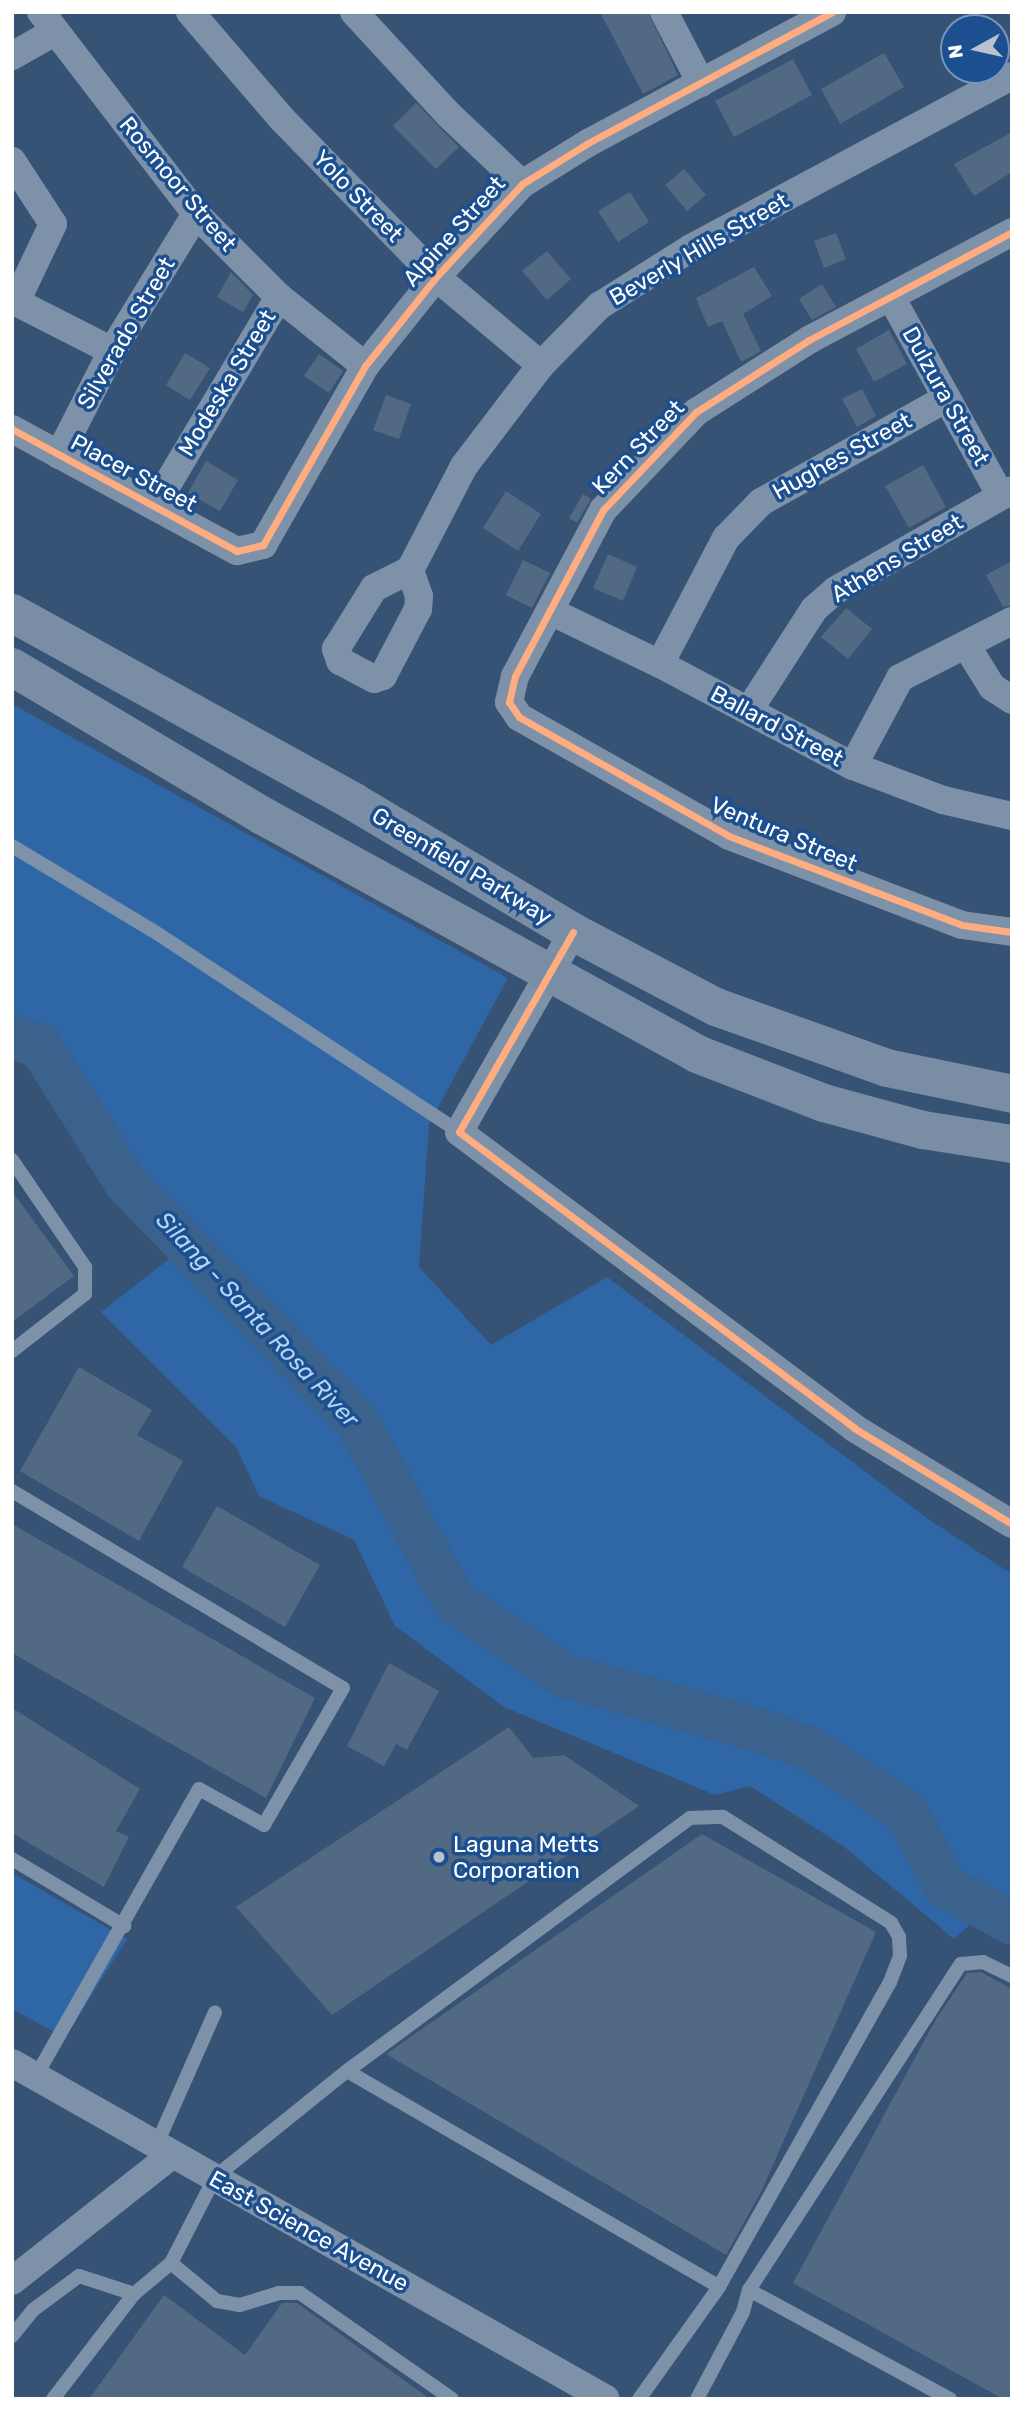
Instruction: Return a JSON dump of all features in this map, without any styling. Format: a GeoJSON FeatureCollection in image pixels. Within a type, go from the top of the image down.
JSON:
{"type":"FeatureCollection","features":[{"type":"Feature","properties":{"kind":"main road","name":"Greenfield Parkway"},"geometry":{"type":"LineString","coordinates":[[12,613],[354,802],[573,932],[716,1007],[887,1068],[1012,1094]]}},
{"type":"Feature","properties":{"kind":"main road","name":"Greenfield Parkway"},"geometry":{"type":"LineString","coordinates":[[12,667],[263,816],[697,1054],[824,1103],[923,1130],[1012,1144]]}},
{"type":"Feature","properties":{"kind":"street","name":"Yolo Street"},"geometry":{"type":"LineString","coordinates":[[190,12],[282,119],[436,277],[541,365]]}},
{"type":"Feature","properties":{"kind":"street"},"geometry":{"type":"LineString","coordinates":[[354,12],[448,114],[522,184]]}},
{"type":"Feature","properties":{"kind":"street"},"geometry":{"type":"LineString","coordinates":[[664,12],[701,83]]}},
{"type":"Feature","properties":{"kind":"street","name":"Alpine Street"},"geometry":{"type":"LineString","coordinates":[[237,551],[263,545],[365,366],[436,277],[522,184],[701,83],[799,20],[832,12]]}},
{"type":"Feature","properties":{"kind":"street"},"geometry":{"type":"LineString","coordinates":[[12,56],[47,22]]}},
{"type":"Feature","properties":{"kind":"street","name":"Rosmoor Street"},"geometry":{"type":"LineString","coordinates":[[47,22],[196,214],[279,297],[365,366]]}},
{"type":"Feature","properties":{"kind":"street","name":"Beverly Hills Street"},"geometry":{"type":"LineString","coordinates":[[410,570],[464,466],[541,365],[599,306],[691,248],[1012,76]]}},
{"type":"Feature","properties":{"kind":"street"},"geometry":{"type":"LineString","coordinates":[[12,161],[53,224],[14,301],[112,351]]}},
{"type":"Feature","properties":{"kind":"street","name":"Silverado Street"},"geometry":{"type":"LineString","coordinates":[[60,455],[112,351],[196,214]]}},
{"type":"Feature","properties":{"kind":"street","name":"Kern Street"},"geometry":{"type":"LineString","coordinates":[[519,717],[509,702],[515,676],[552,612],[603,510],[696,412],[809,340],[1012,232]]}},
{"type":"Feature","properties":{"kind":"street","name":"Dulzura Street"},"geometry":{"type":"LineString","coordinates":[[891,296],[945,399],[1006,493]]}},
{"type":"Feature","properties":{"kind":"street","name":"Modeska Street"},"geometry":{"type":"LineString","coordinates":[[155,505],[279,297]]}},
{"type":"Feature","properties":{"kind":"street","name":"Hughes Street"},"geometry":{"type":"LineString","coordinates":[[660,664],[726,538],[761,502],[945,399]]}},
{"type":"Feature","properties":{"kind":"street","name":"Placer Street"},"geometry":{"type":"LineString","coordinates":[[12,429],[237,551]]}},
{"type":"Feature","properties":{"kind":"street","name":"Athens Street"},"geometry":{"type":"LineString","coordinates":[[749,710],[814,610],[836,590],[1006,493]]}},
{"type":"Feature","properties":{"kind":"street","name":"Ballard Street"},"geometry":{"type":"LineString","coordinates":[[552,612],[660,664],[853,766],[943,800],[1012,816]]}},
{"type":"Feature","properties":{"kind":"street"},"geometry":{"type":"LineString","coordinates":[[853,766],[900,678],[1012,621]]}},
{"type":"Feature","properties":{"kind":"street"},"geometry":{"type":"LineString","coordinates":[[966,645],[992,687],[1012,700]]}},
{"type":"Feature","properties":{"kind":"street","name":"Ventura Street"},"geometry":{"type":"LineString","coordinates":[[519,717],[729,836],[962,925],[1012,932]]}},
{"type":"Feature","properties":{"kind":"street"},"geometry":{"type":"LineString","coordinates":[[573,932],[459,1132],[854,1428],[1012,1524]]}},
{"type":"Feature","properties":{"kind":"street","name":"East Science Avenue"},"geometry":{"type":"LineString","coordinates":[[24,2070],[163,2151],[215,2177],[606,2399]]}},
{"type":"Feature","properties":{"kind":"street"},"geometry":{"type":"LineString","coordinates":[[12,2281],[163,2151]]}},
{"type":"Feature","properties":{"kind":"lane"},"geometry":{"type":"LineString","coordinates":[[12,846],[152,930],[459,1132]]}},
{"type":"Feature","properties":{"kind":"lane"},"geometry":{"type":"LineString","coordinates":[[12,1160],[85,1267],[85,1294],[12,1351]]}},
{"type":"Feature","properties":{"kind":"lane"},"geometry":{"type":"LineString","coordinates":[[12,1492],[343,1688],[264,1825],[199,1788],[124,1926],[24,2070]]}},
{"type":"Feature","properties":{"kind":"lane"},"geometry":{"type":"LineString","coordinates":[[53,2399],[134,2294],[171,2263],[215,2177],[347,2071],[690,1818],[723,1817],[891,1923],[899,1937],[900,1956],[890,1982],[719,2287],[639,2399]]}},
{"type":"Feature","properties":{"kind":"lane"},"geometry":{"type":"LineString","coordinates":[[12,1859],[124,1926]]}},
{"type":"Feature","properties":{"kind":"lane"},"geometry":{"type":"LineString","coordinates":[[697,2399],[743,2312],[749,2290],[961,1964],[984,1962],[1012,1976]]}},
{"type":"Feature","properties":{"kind":"lane"},"geometry":{"type":"LineString","coordinates":[[163,2151],[215,2012]]}},
{"type":"Feature","properties":{"kind":"lane"},"geometry":{"type":"LineString","coordinates":[[347,2071],[719,2287]]}},
{"type":"Feature","properties":{"kind":"lane"},"geometry":{"type":"LineString","coordinates":[[171,2263],[217,2301],[240,2305],[279,2293],[300,2293],[452,2399]]}},
{"type":"Feature","properties":{"kind":"lane"},"geometry":{"type":"LineString","coordinates":[[12,2336],[33,2310],[79,2276],[134,2294]]}},
{"type":"Feature","properties":{"kind":"lane"},"geometry":{"type":"LineString","coordinates":[[749,2290],[950,2399]]}},
{"type":"Feature","properties":{"kind":"shaded area"},"geometry":{"type":"Polygon","coordinates":[[[12,704],[508,978],[429,1124],[419,1267],[491,1345],[607,1277],[931,1521],[1012,1574],[1012,1923],[987,1910],[954,1939],[843,1846],[750,1786],[715,1795],[504,1707],[395,1626],[354,1540],[259,1496],[236,1447],[101,1312],[187,1245],[127,1184],[40,1046],[12,1055],[12,704]]]}},
{"type":"Feature","properties":{"kind":"shaded area"},"geometry":{"type":"Polygon","coordinates":[[[12,1873],[127,1939],[65,2038],[12,2009],[12,1873]]]}},
{"type":"Feature","properties":{"kind":"building"},"geometry":{"type":"Polygon","coordinates":[[[600,12],[648,12],[678,75],[643,94],[600,12]]]}},
{"type":"Feature","properties":{"kind":"building"},"geometry":{"type":"Polygon","coordinates":[[[884,53],[904,87],[840,124],[821,89],[884,53]]]}},
{"type":"Feature","properties":{"kind":"building"},"geometry":{"type":"Polygon","coordinates":[[[793,59],[812,95],[734,137],[715,101],[793,59]]]}},
{"type":"Feature","properties":{"kind":"building"},"geometry":{"type":"Polygon","coordinates":[[[416,103],[459,147],[436,169],[393,126],[416,103]]]}},
{"type":"Feature","properties":{"kind":"building"},"geometry":{"type":"Polygon","coordinates":[[[1012,132],[1012,172],[974,196],[954,164],[1012,132]]]}},
{"type":"Feature","properties":{"kind":"building"},"geometry":{"type":"Polygon","coordinates":[[[684,169],[706,195],[687,211],[665,185],[684,169]]]}},
{"type":"Feature","properties":{"kind":"building"},"geometry":{"type":"Polygon","coordinates":[[[630,192],[649,222],[618,242],[598,211],[630,192]]]}},
{"type":"Feature","properties":{"kind":"building"},"geometry":{"type":"Polygon","coordinates":[[[836,233],[846,259],[824,268],[814,241],[836,233]]]}},
{"type":"Feature","properties":{"kind":"building"},"geometry":{"type":"Polygon","coordinates":[[[547,251],[571,279],[547,300],[522,271],[547,251]]]}},
{"type":"Feature","properties":{"kind":"building"},"geometry":{"type":"Polygon","coordinates":[[[754,267],[772,296],[743,314],[761,351],[741,362],[722,321],[708,327],[696,298],[754,267]]]}},
{"type":"Feature","properties":{"kind":"building"},"geometry":{"type":"Polygon","coordinates":[[[231,272],[253,295],[243,312],[217,297],[231,272]]]}},
{"type":"Feature","properties":{"kind":"building"},"geometry":{"type":"Polygon","coordinates":[[[822,284],[836,307],[812,320],[799,299],[822,284]]]}},
{"type":"Feature","properties":{"kind":"building"},"geometry":{"type":"Polygon","coordinates":[[[889,330],[907,364],[874,382],[856,349],[889,330]]]}},
{"type":"Feature","properties":{"kind":"building"},"geometry":{"type":"Polygon","coordinates":[[[185,353],[210,368],[190,400],[166,385],[185,353]]]}},
{"type":"Feature","properties":{"kind":"building"},"geometry":{"type":"Polygon","coordinates":[[[319,354],[343,371],[329,393],[304,376],[319,354]]]}},
{"type":"Feature","properties":{"kind":"building"},"geometry":{"type":"Polygon","coordinates":[[[862,389],[876,416],[857,427],[842,399],[862,389]]]}},
{"type":"Feature","properties":{"kind":"building"},"geometry":{"type":"Polygon","coordinates":[[[386,395],[411,404],[399,439],[373,430],[386,395]]]}},
{"type":"Feature","properties":{"kind":"building"},"geometry":{"type":"Polygon","coordinates":[[[206,461],[238,480],[220,511],[188,493],[206,461]]]}},
{"type":"Feature","properties":{"kind":"building"},"geometry":{"type":"Polygon","coordinates":[[[923,465],[946,507],[909,528],[885,486],[923,465]]]}},
{"type":"Feature","properties":{"kind":"building"},"geometry":{"type":"Polygon","coordinates":[[[506,491],[541,514],[518,551],[483,528],[506,491]]]}},
{"type":"Feature","properties":{"kind":"building"},"geometry":{"type":"Polygon","coordinates":[[[583,494],[591,499],[577,523],[569,518],[583,494]]]}},
{"type":"Feature","properties":{"kind":"building"},"geometry":{"type":"Polygon","coordinates":[[[608,554],[637,567],[623,601],[593,588],[608,554]]]}},
{"type":"Feature","properties":{"kind":"building"},"geometry":{"type":"Polygon","coordinates":[[[523,560],[550,573],[532,608],[506,595],[523,560]]]}},
{"type":"Feature","properties":{"kind":"building"},"geometry":{"type":"Polygon","coordinates":[[[1012,561],[1012,605],[1003,607],[986,575],[1012,561]]]}},
{"type":"Feature","properties":{"kind":"building"},"geometry":{"type":"Polygon","coordinates":[[[846,608],[872,629],[848,659],[821,637],[846,608]]]}},
{"type":"Feature","properties":{"kind":"building"},"geometry":{"type":"Polygon","coordinates":[[[12,1191],[74,1276],[12,1322],[12,1191]]]}},
{"type":"Feature","properties":{"kind":"building"},"geometry":{"type":"Polygon","coordinates":[[[79,1367],[152,1410],[137,1435],[183,1461],[139,1541],[20,1471],[79,1367]]]}},
{"type":"Feature","properties":{"kind":"building"},"geometry":{"type":"Polygon","coordinates":[[[217,1506],[320,1565],[285,1627],[182,1567],[217,1506]]]}},
{"type":"Feature","properties":{"kind":"building"},"geometry":{"type":"Polygon","coordinates":[[[12,1524],[315,1698],[266,1798],[12,1653],[12,1524]]]}},
{"type":"Feature","properties":{"kind":"building"},"geometry":{"type":"Polygon","coordinates":[[[389,1663],[439,1691],[407,1750],[396,1744],[384,1766],[347,1746],[389,1663]]]}},
{"type":"Feature","properties":{"kind":"building"},"geometry":{"type":"Polygon","coordinates":[[[12,1708],[140,1789],[116,1831],[129,1837],[104,1887],[12,1833],[12,1708]]]}},
{"type":"Feature","properties":{"kind":"building","name":"Laguna Metts Corporation"},"geometry":{"type":"Polygon","coordinates":[[[509,1727],[533,1758],[564,1755],[639,1806],[332,2015],[236,1907],[509,1727]]]}},
{"type":"Feature","properties":{"kind":"building"},"geometry":{"type":"Polygon","coordinates":[[[702,1834],[876,1932],[761,2192],[726,2255],[386,2054],[702,1834]]]}},
{"type":"Feature","properties":{"kind":"building"},"geometry":{"type":"Polygon","coordinates":[[[981,1972],[1012,1989],[1012,2399],[1003,2399],[793,2283],[935,2021],[967,1973],[981,1972]]]}},
{"type":"Feature","properties":{"kind":"building"},"geometry":{"type":"Polygon","coordinates":[[[164,2295],[245,2355],[282,2303],[297,2303],[430,2399],[89,2399],[164,2295]]]}},
{"type":"Feature","properties":{"kind":"waterway","name":"Silang - Santa Rosa River"},"geometry":{"type":"LineString","coordinates":[[12,1037],[40,1046],[127,1184],[357,1421],[454,1601],[563,1675],[758,1730],[808,1748],[906,1812],[946,1887],[1012,1923]]}},
{"type":"Feature","properties":{"kind":"cycle path"},"geometry":{"type":"LineString","coordinates":[[12,429],[237,551],[263,545],[365,366],[436,277],[522,184],[588,143],[832,12]]}},
{"type":"Feature","properties":{"kind":"cycle path"},"geometry":{"type":"LineString","coordinates":[[1012,232],[809,340],[696,412],[603,510],[515,676],[509,702],[519,717],[729,836],[962,925],[1012,932]]}},
{"type":"Feature","properties":{"kind":"cycle path"},"geometry":{"type":"LineString","coordinates":[[573,932],[459,1132],[854,1428],[1012,1524]]}},
{"type":"Feature","properties":{"kind":"place","name":"Laguna Metts Corporation"},"geometry":{"type":"Point","coordinates":[439,1857]}}]}
